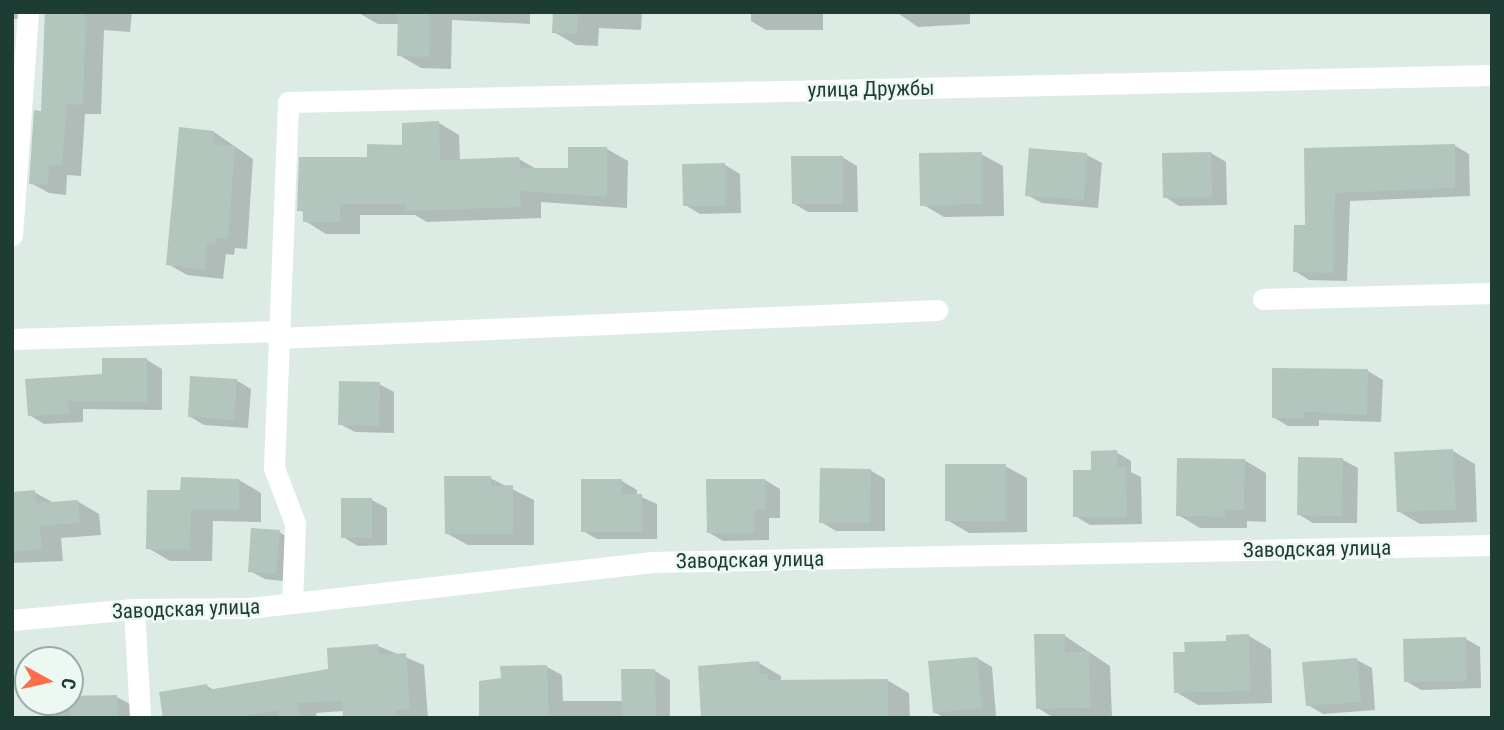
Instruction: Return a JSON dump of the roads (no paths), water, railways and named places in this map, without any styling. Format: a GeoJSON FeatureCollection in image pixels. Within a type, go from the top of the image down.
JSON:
{"type":"FeatureCollection","features":[{"type":"Feature","properties":{"kind":"street"},"geometry":{"type":"LineString","coordinates":[[12,235],[28,12]]}},
{"type":"Feature","properties":{"kind":"street","name":"улица Дружбы"},"geometry":{"type":"LineString","coordinates":[[278,335],[288,102],[1492,75]]}},
{"type":"Feature","properties":{"kind":"street"},"geometry":{"type":"LineString","coordinates":[[1263,299],[1492,293]]}},
{"type":"Feature","properties":{"kind":"street"},"geometry":{"type":"LineString","coordinates":[[12,339],[278,335],[937,310]]}},
{"type":"Feature","properties":{"kind":"street"},"geometry":{"type":"LineString","coordinates":[[278,335],[274,468],[295,523],[292,602]]}},
{"type":"Feature","properties":{"kind":"street","name":"Заводская улица"},"geometry":{"type":"LineString","coordinates":[[12,620],[134,609],[249,608],[652,562],[1492,545]]}},
{"type":"Feature","properties":{"kind":"street"},"geometry":{"type":"LineString","coordinates":[[134,609],[140,718]]}}]}
